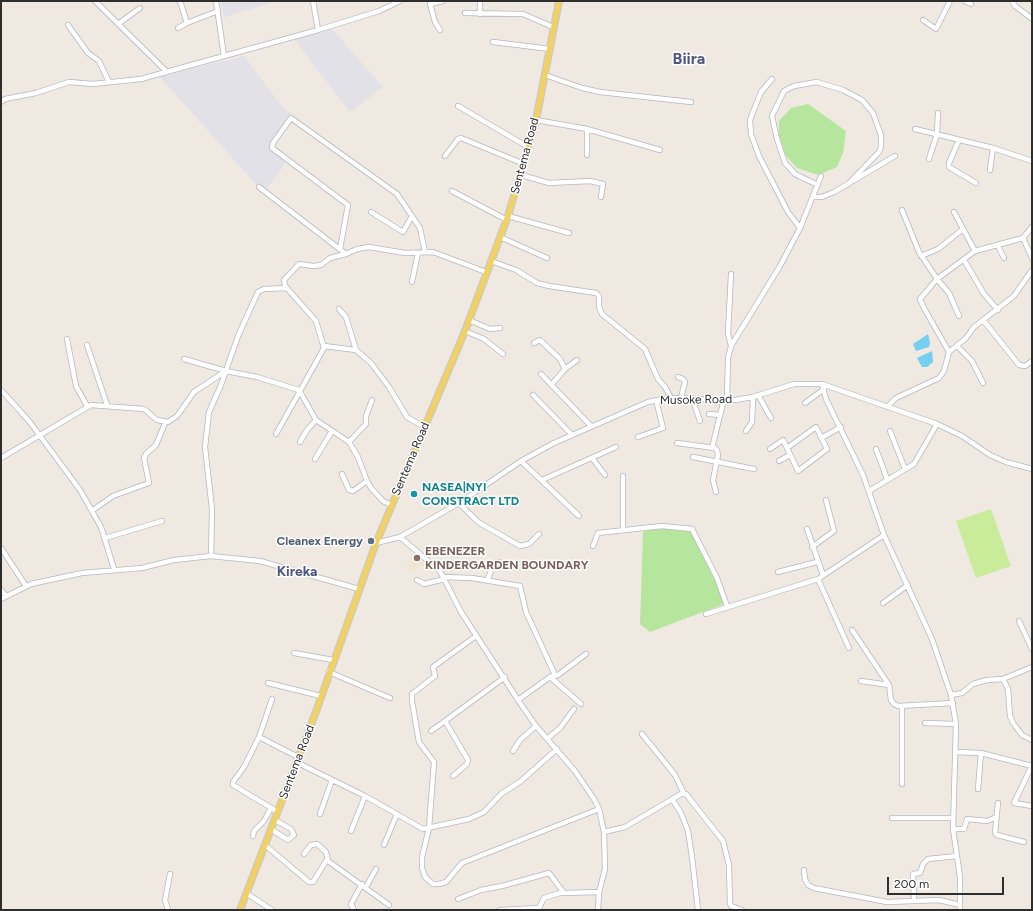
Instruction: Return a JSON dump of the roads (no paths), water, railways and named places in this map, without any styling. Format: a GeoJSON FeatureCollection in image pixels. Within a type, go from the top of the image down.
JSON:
{"type":"FeatureCollection","features":[{"type":"Feature","properties":{"kind":"main road","name":"Sentema Road"},"geometry":{"type":"LineString","coordinates":[[240,910],[278,812],[391,504],[465,331],[507,218],[521,175],[536,120],[559,1]]}},
{"type":"Feature","properties":{"kind":"street"},"geometry":{"type":"LineString","coordinates":[[180,1],[187,23]]}},
{"type":"Feature","properties":{"kind":"street"},"geometry":{"type":"LineString","coordinates":[[216,1],[224,56]]}},
{"type":"Feature","properties":{"kind":"street"},"geometry":{"type":"LineString","coordinates":[[313,1],[318,30]]}},
{"type":"Feature","properties":{"kind":"street"},"geometry":{"type":"LineString","coordinates":[[1,102],[5,99],[36,93],[69,82],[92,84],[141,79],[318,30],[379,11],[400,1]]}},
{"type":"Feature","properties":{"kind":"street"},"geometry":{"type":"LineString","coordinates":[[440,30],[435,22],[430,3],[443,1]]}},
{"type":"Feature","properties":{"kind":"street"},"geometry":{"type":"LineString","coordinates":[[480,1],[480,14]]}},
{"type":"Feature","properties":{"kind":"street"},"geometry":{"type":"LineString","coordinates":[[923,20],[936,29],[950,1]]}},
{"type":"Feature","properties":{"kind":"street"},"geometry":{"type":"LineString","coordinates":[[965,1],[971,4]]}},
{"type":"Feature","properties":{"kind":"street"},"geometry":{"type":"LineString","coordinates":[[1012,1],[1031,18]]}},
{"type":"Feature","properties":{"kind":"street"},"geometry":{"type":"LineString","coordinates":[[98,2],[118,24],[167,72]]}},
{"type":"Feature","properties":{"kind":"street"},"geometry":{"type":"LineString","coordinates":[[118,24],[140,8]]}},
{"type":"Feature","properties":{"kind":"street"},"geometry":{"type":"LineString","coordinates":[[178,28],[218,11]]}},
{"type":"Feature","properties":{"kind":"street"},"geometry":{"type":"LineString","coordinates":[[465,13],[523,14],[553,27]]}},
{"type":"Feature","properties":{"kind":"street"},"geometry":{"type":"LineString","coordinates":[[68,25],[88,53],[99,61],[109,82]]}},
{"type":"Feature","properties":{"kind":"street"},"geometry":{"type":"LineString","coordinates":[[493,42],[550,49]]}},
{"type":"Feature","properties":{"kind":"street"},"geometry":{"type":"LineString","coordinates":[[545,74],[582,88],[600,92],[691,102]]}},
{"type":"Feature","properties":{"kind":"street"},"geometry":{"type":"LineString","coordinates":[[772,79],[761,92],[753,112],[750,120],[751,134],[759,156],[788,212],[800,228]]}},
{"type":"Feature","properties":{"kind":"street"},"geometry":{"type":"LineString","coordinates":[[818,185],[795,174],[785,163],[777,139],[772,116],[784,91],[794,86],[817,82],[843,90],[862,100],[873,113],[881,135],[881,147],[879,152],[847,185]]}},
{"type":"Feature","properties":{"kind":"street"},"geometry":{"type":"LineString","coordinates":[[458,106],[528,147]]}},
{"type":"Feature","properties":{"kind":"street"},"geometry":{"type":"LineString","coordinates":[[928,159],[937,134],[938,113]]}},
{"type":"Feature","properties":{"kind":"street"},"geometry":{"type":"LineString","coordinates":[[340,249],[348,205],[272,148],[273,144],[291,118],[397,194],[421,232],[425,252]]}},
{"type":"Feature","properties":{"kind":"street"},"geometry":{"type":"LineString","coordinates":[[536,120],[588,129],[660,150]]}},
{"type":"Feature","properties":{"kind":"street"},"geometry":{"type":"LineString","coordinates":[[587,155],[588,129]]}},
{"type":"Feature","properties":{"kind":"street"},"geometry":{"type":"LineString","coordinates":[[915,129],[993,148],[1032,161]]}},
{"type":"Feature","properties":{"kind":"street"},"geometry":{"type":"LineString","coordinates":[[445,156],[458,139],[461,138],[524,164]]}},
{"type":"Feature","properties":{"kind":"street"},"geometry":{"type":"LineString","coordinates":[[958,140],[949,163],[949,167],[976,183]]}},
{"type":"Feature","properties":{"kind":"street"},"geometry":{"type":"LineString","coordinates":[[990,170],[993,148]]}},
{"type":"Feature","properties":{"kind":"street"},"geometry":{"type":"LineString","coordinates":[[813,197],[828,195],[895,156]]}},
{"type":"Feature","properties":{"kind":"street"},"geometry":{"type":"LineString","coordinates":[[521,175],[549,183],[590,180],[603,184],[601,197]]}},
{"type":"Feature","properties":{"kind":"street"},"geometry":{"type":"LineString","coordinates":[[712,448],[720,415],[726,399],[728,358],[731,346],[780,266],[800,228],[821,176]]}},
{"type":"Feature","properties":{"kind":"street"},"geometry":{"type":"LineString","coordinates":[[259,188],[346,254]]}},
{"type":"Feature","properties":{"kind":"street"},"geometry":{"type":"LineString","coordinates":[[452,191],[507,218],[569,233]]}},
{"type":"Feature","properties":{"kind":"street"},"geometry":{"type":"LineString","coordinates":[[902,210],[921,256],[936,279],[949,293],[959,316]]}},
{"type":"Feature","properties":{"kind":"street"},"geometry":{"type":"LineString","coordinates":[[371,212],[403,232],[412,216]]}},
{"type":"Feature","properties":{"kind":"street"},"geometry":{"type":"LineString","coordinates":[[954,212],[975,251]]}},
{"type":"Feature","properties":{"kind":"street"},"geometry":{"type":"LineString","coordinates":[[887,407],[896,398],[939,378],[944,371],[948,352],[920,299],[936,279],[975,251],[1023,238],[1032,227]]}},
{"type":"Feature","properties":{"kind":"street"},"geometry":{"type":"LineString","coordinates":[[921,256],[938,249],[963,229]]}},
{"type":"Feature","properties":{"kind":"street"},"geometry":{"type":"LineString","coordinates":[[500,237],[547,258]]}},
{"type":"Feature","properties":{"kind":"street"},"geometry":{"type":"LineString","coordinates":[[1023,238],[1032,258]]}},
{"type":"Feature","properties":{"kind":"street"},"geometry":{"type":"LineString","coordinates":[[998,246],[1004,258]]}},
{"type":"Feature","properties":{"kind":"street"},"geometry":{"type":"LineString","coordinates":[[276,434],[299,390],[323,351],[324,346],[313,316],[287,288],[284,280],[299,264],[321,266],[330,258],[346,254],[356,249],[369,248],[405,253],[433,252],[486,272]]}},
{"type":"Feature","properties":{"kind":"street"},"geometry":{"type":"LineString","coordinates":[[412,282],[418,253]]}},
{"type":"Feature","properties":{"kind":"street"},"geometry":{"type":"LineString","coordinates":[[964,260],[984,294],[998,310]]}},
{"type":"Feature","properties":{"kind":"street"},"geometry":{"type":"LineString","coordinates":[[491,261],[516,270],[537,283],[596,292],[602,314],[645,349],[658,379],[665,387],[671,398]]}},
{"type":"Feature","properties":{"kind":"street"},"geometry":{"type":"LineString","coordinates":[[948,352],[957,346],[974,327],[984,321],[1014,296],[1032,270]]}},
{"type":"Feature","properties":{"kind":"street"},"geometry":{"type":"LineString","coordinates":[[731,274],[728,336],[731,346]]}},
{"type":"Feature","properties":{"kind":"street"},"geometry":{"type":"LineString","coordinates":[[211,556],[212,509],[205,443],[209,412],[226,371],[238,336],[258,292],[264,289],[287,288]]}},
{"type":"Feature","properties":{"kind":"street"},"geometry":{"type":"LineString","coordinates":[[339,310],[346,317],[356,350]]}},
{"type":"Feature","properties":{"kind":"street"},"geometry":{"type":"LineString","coordinates":[[469,320],[490,329],[500,328]]}},
{"type":"Feature","properties":{"kind":"street"},"geometry":{"type":"LineString","coordinates":[[984,321],[1019,366],[1025,366],[1032,361]]}},
{"type":"Feature","properties":{"kind":"street"},"geometry":{"type":"LineString","coordinates":[[465,331],[484,339],[503,354]]}},
{"type":"Feature","properties":{"kind":"street"},"geometry":{"type":"LineString","coordinates":[[67,339],[76,386],[87,406]]}},
{"type":"Feature","properties":{"kind":"street"},"geometry":{"type":"LineString","coordinates":[[534,343],[540,340],[560,358],[565,369]]}},
{"type":"Feature","properties":{"kind":"street"},"geometry":{"type":"LineString","coordinates":[[87,345],[107,405]]}},
{"type":"Feature","properties":{"kind":"street"},"geometry":{"type":"LineString","coordinates":[[324,346],[356,350],[367,359],[389,387],[407,417],[424,427]]}},
{"type":"Feature","properties":{"kind":"street"},"geometry":{"type":"LineString","coordinates":[[957,346],[972,361],[983,383]]}},
{"type":"Feature","properties":{"kind":"street"},"geometry":{"type":"LineString","coordinates":[[184,360],[247,375],[299,390],[316,420],[349,442],[358,457],[367,481],[382,501],[391,504]]}},
{"type":"Feature","properties":{"kind":"street"},"geometry":{"type":"LineString","coordinates":[[552,384],[565,369],[577,360]]}},
{"type":"Feature","properties":{"kind":"street"},"geometry":{"type":"LineString","coordinates":[[93,510],[113,496],[149,484],[144,458],[146,454],[156,445],[165,423],[177,416],[194,392],[226,371]]}},
{"type":"Feature","properties":{"kind":"street"},"geometry":{"type":"LineString","coordinates":[[541,374],[591,426]]}},
{"type":"Feature","properties":{"kind":"street"},"geometry":{"type":"LineString","coordinates":[[678,377],[686,382],[681,398]]}},
{"type":"Feature","properties":{"kind":"street","name":"Musoke Road"},"geometry":{"type":"LineString","coordinates":[[376,543],[400,537],[459,503],[521,461],[591,426],[656,400],[671,398],[726,399],[756,396],[794,384],[823,386],[937,424],[962,436],[990,455],[1006,462],[1032,469]]}},
{"type":"Feature","properties":{"kind":"street"},"geometry":{"type":"LineString","coordinates":[[805,403],[823,386]]}},
{"type":"Feature","properties":{"kind":"street"},"geometry":{"type":"LineString","coordinates":[[804,870],[805,879],[808,885],[814,888],[887,902],[939,900],[960,908],[960,877],[953,829],[956,724],[951,695],[932,639],[884,535],[869,491],[826,399],[823,386]]}},
{"type":"Feature","properties":{"kind":"street"},"geometry":{"type":"LineString","coordinates":[[1,390],[29,420],[93,510],[105,538],[114,569]]}},
{"type":"Feature","properties":{"kind":"street"},"geometry":{"type":"LineString","coordinates":[[533,395],[572,435]]}},
{"type":"Feature","properties":{"kind":"street"},"geometry":{"type":"LineString","coordinates":[[756,396],[771,418]]}},
{"type":"Feature","properties":{"kind":"street"},"geometry":{"type":"LineString","coordinates":[[746,431],[752,422],[756,396]]}},
{"type":"Feature","properties":{"kind":"street"},"geometry":{"type":"LineString","coordinates":[[692,398],[700,421]]}},
{"type":"Feature","properties":{"kind":"street"},"geometry":{"type":"LineString","coordinates":[[349,442],[366,424],[366,416],[372,400]]}},
{"type":"Feature","properties":{"kind":"street"},"geometry":{"type":"LineString","coordinates":[[638,437],[663,428],[656,400]]}},
{"type":"Feature","properties":{"kind":"street"},"geometry":{"type":"LineString","coordinates":[[1,458],[87,406],[95,404],[144,409],[157,420],[165,423]]}},
{"type":"Feature","properties":{"kind":"street"},"geometry":{"type":"LineString","coordinates":[[709,414],[720,415]]}},
{"type":"Feature","properties":{"kind":"street"},"geometry":{"type":"LineString","coordinates":[[300,442],[307,430],[316,420]]}},
{"type":"Feature","properties":{"kind":"street"},"geometry":{"type":"LineString","coordinates":[[869,491],[914,464],[937,424]]}},
{"type":"Feature","properties":{"kind":"street"},"geometry":{"type":"LineString","coordinates":[[770,449],[783,440],[798,471],[826,449],[816,427],[787,448]]}},
{"type":"Feature","properties":{"kind":"street"},"geometry":{"type":"LineString","coordinates":[[821,438],[840,427]]}},
{"type":"Feature","properties":{"kind":"street"},"geometry":{"type":"LineString","coordinates":[[315,459],[332,431]]}},
{"type":"Feature","properties":{"kind":"street"},"geometry":{"type":"LineString","coordinates":[[890,431],[905,469]]}},
{"type":"Feature","properties":{"kind":"street"},"geometry":{"type":"LineString","coordinates":[[676,442],[712,448],[718,452],[713,482],[716,492]]}},
{"type":"Feature","properties":{"kind":"street"},"geometry":{"type":"LineString","coordinates":[[542,480],[616,447]]}},
{"type":"Feature","properties":{"kind":"street"},"geometry":{"type":"LineString","coordinates":[[876,448],[887,480]]}},
{"type":"Feature","properties":{"kind":"street"},"geometry":{"type":"LineString","coordinates":[[779,461],[790,455]]}},
{"type":"Feature","properties":{"kind":"street"},"geometry":{"type":"LineString","coordinates":[[693,457],[754,469]]}},
{"type":"Feature","properties":{"kind":"street"},"geometry":{"type":"LineString","coordinates":[[592,458],[605,475]]}},
{"type":"Feature","properties":{"kind":"street"},"geometry":{"type":"LineString","coordinates":[[521,461],[579,516]]}},
{"type":"Feature","properties":{"kind":"street"},"geometry":{"type":"LineString","coordinates":[[342,474],[347,489],[349,490],[353,491],[367,481]]}},
{"type":"Feature","properties":{"kind":"street"},"geometry":{"type":"LineString","coordinates":[[623,476],[623,530]]}},
{"type":"Feature","properties":{"kind":"street"},"geometry":{"type":"LineString","coordinates":[[812,547],[834,531],[826,500]]}},
{"type":"Feature","properties":{"kind":"street"},"geometry":{"type":"LineString","coordinates":[[459,503],[478,522],[520,546],[529,544],[539,534]]}},
{"type":"Feature","properties":{"kind":"street"},"geometry":{"type":"LineString","coordinates":[[105,538],[162,520]]}},
{"type":"Feature","properties":{"kind":"street"},"geometry":{"type":"LineString","coordinates":[[592,546],[598,533],[662,526],[692,529],[717,578],[727,606]]}},
{"type":"Feature","properties":{"kind":"street"},"geometry":{"type":"LineString","coordinates":[[807,529],[822,575]]}},
{"type":"Feature","properties":{"kind":"street"},"geometry":{"type":"LineString","coordinates":[[706,614],[727,606],[818,579],[884,535]]}},
{"type":"Feature","properties":{"kind":"street"},"geometry":{"type":"LineString","coordinates":[[400,537],[436,567],[445,578],[461,612],[505,677],[518,700],[536,726],[589,790],[599,809],[604,832],[605,873],[599,892],[598,910]]}},
{"type":"Feature","properties":{"kind":"street"},"geometry":{"type":"LineString","coordinates":[[1,548],[26,586]]}},
{"type":"Feature","properties":{"kind":"street"},"geometry":{"type":"LineString","coordinates":[[1,590],[3,598],[26,586],[82,573],[114,569],[142,568],[174,560],[211,556],[260,561],[359,589]]}},
{"type":"Feature","properties":{"kind":"street"},"geometry":{"type":"LineString","coordinates":[[487,580],[494,563],[498,562],[509,565]]}},
{"type":"Feature","properties":{"kind":"street"},"geometry":{"type":"LineString","coordinates":[[778,572],[817,562]]}},
{"type":"Feature","properties":{"kind":"street"},"geometry":{"type":"LineString","coordinates":[[417,580],[424,584],[445,578],[487,580],[520,586],[526,612],[552,676],[581,704]]}},
{"type":"Feature","properties":{"kind":"street"},"geometry":{"type":"LineString","coordinates":[[818,579],[849,648]]}},
{"type":"Feature","properties":{"kind":"street"},"geometry":{"type":"LineString","coordinates":[[882,602],[908,585]]}},
{"type":"Feature","properties":{"kind":"street"},"geometry":{"type":"LineString","coordinates":[[1019,621],[1032,649]]}},
{"type":"Feature","properties":{"kind":"street"},"geometry":{"type":"LineString","coordinates":[[852,630],[889,685],[891,700],[894,704],[902,706],[953,703]]}},
{"type":"Feature","properties":{"kind":"street"},"geometry":{"type":"LineString","coordinates":[[476,636],[432,667],[435,676],[412,694],[419,742],[434,762],[429,828],[422,868],[425,877],[433,884],[439,884],[450,878],[462,863],[599,809]]}},
{"type":"Feature","properties":{"kind":"street"},"geometry":{"type":"LineString","coordinates":[[294,653],[333,660]]}},
{"type":"Feature","properties":{"kind":"street"},"geometry":{"type":"LineString","coordinates":[[518,700],[586,654]]}},
{"type":"Feature","properties":{"kind":"street"},"geometry":{"type":"LineString","coordinates":[[951,695],[962,693],[973,684],[987,680],[1003,680],[1032,667]]}},
{"type":"Feature","properties":{"kind":"street"},"geometry":{"type":"LineString","coordinates":[[329,672],[390,698]]}},
{"type":"Feature","properties":{"kind":"street"},"geometry":{"type":"LineString","coordinates":[[431,731],[505,677]]}},
{"type":"Feature","properties":{"kind":"street"},"geometry":{"type":"LineString","coordinates":[[1003,680],[1008,689],[1010,716],[1013,723],[1022,735],[1032,740]]}},
{"type":"Feature","properties":{"kind":"street"},"geometry":{"type":"LineString","coordinates":[[861,681],[889,685]]}},
{"type":"Feature","properties":{"kind":"street"},"geometry":{"type":"LineString","coordinates":[[268,683],[321,696]]}},
{"type":"Feature","properties":{"kind":"street"},"geometry":{"type":"LineString","coordinates":[[272,699],[259,737],[244,767],[232,782],[233,785],[278,812]]}},
{"type":"Feature","properties":{"kind":"street"},"geometry":{"type":"LineString","coordinates":[[902,706],[902,784]]}},
{"type":"Feature","properties":{"kind":"street"},"geometry":{"type":"LineString","coordinates":[[548,739],[560,728],[574,708]]}},
{"type":"Feature","properties":{"kind":"street"},"geometry":{"type":"LineString","coordinates":[[445,721],[468,760],[467,764],[453,776]]}},
{"type":"Feature","properties":{"kind":"street"},"geometry":{"type":"LineString","coordinates":[[925,724],[956,724]]}},
{"type":"Feature","properties":{"kind":"street"},"geometry":{"type":"LineString","coordinates":[[513,751],[520,740],[536,726]]}},
{"type":"Feature","properties":{"kind":"street"},"geometry":{"type":"LineString","coordinates":[[642,734],[675,775],[684,794],[687,795],[723,841],[729,865],[730,903],[731,906],[742,910]]}},
{"type":"Feature","properties":{"kind":"street"},"geometry":{"type":"LineString","coordinates":[[259,737],[332,780],[397,814],[418,828],[429,828],[469,818],[484,812],[501,794],[521,781],[557,750]]}},
{"type":"Feature","properties":{"kind":"street"},"geometry":{"type":"LineString","coordinates":[[956,752],[981,753],[1032,766],[1014,803],[1032,806]]}},
{"type":"Feature","properties":{"kind":"street"},"geometry":{"type":"LineString","coordinates":[[978,789],[981,753]]}},
{"type":"Feature","properties":{"kind":"street"},"geometry":{"type":"LineString","coordinates":[[320,814],[332,780]]}},
{"type":"Feature","properties":{"kind":"street"},"geometry":{"type":"LineString","coordinates":[[604,832],[625,827],[672,799],[684,794]]}},
{"type":"Feature","properties":{"kind":"street"},"geometry":{"type":"LineString","coordinates":[[351,832],[365,796]]}},
{"type":"Feature","properties":{"kind":"street"},"geometry":{"type":"LineString","coordinates":[[672,799],[681,813],[688,831],[698,910]]}},
{"type":"Feature","properties":{"kind":"street"},"geometry":{"type":"LineString","coordinates":[[998,803],[995,833],[997,835],[1024,842]]}},
{"type":"Feature","properties":{"kind":"street"},"geometry":{"type":"LineString","coordinates":[[252,836],[254,831],[264,821],[271,808]]}},
{"type":"Feature","properties":{"kind":"street"},"geometry":{"type":"LineString","coordinates":[[384,845],[397,814]]}},
{"type":"Feature","properties":{"kind":"street"},"geometry":{"type":"LineString","coordinates":[[953,829],[964,829],[967,819],[987,821],[997,817]]}},
{"type":"Feature","properties":{"kind":"street"},"geometry":{"type":"LineString","coordinates":[[892,818],[953,818]]}},
{"type":"Feature","properties":{"kind":"street"},"geometry":{"type":"LineString","coordinates":[[271,828],[288,840],[294,835],[291,829],[275,820]]}},
{"type":"Feature","properties":{"kind":"street"},"geometry":{"type":"LineString","coordinates":[[304,854],[311,845],[317,844],[326,852],[328,861],[364,886],[389,906]]}},
{"type":"Feature","properties":{"kind":"street"},"geometry":{"type":"LineString","coordinates":[[265,845],[310,882],[313,882],[326,861],[328,861]]}},
{"type":"Feature","properties":{"kind":"street"},"geometry":{"type":"LineString","coordinates":[[914,901],[913,874],[920,873],[923,864],[928,859],[957,856]]}},
{"type":"Feature","properties":{"kind":"street"},"geometry":{"type":"LineString","coordinates":[[354,910],[351,904],[376,869]]}},
{"type":"Feature","properties":{"kind":"street"},"geometry":{"type":"LineString","coordinates":[[458,899],[482,890],[549,873],[563,892]]}},
{"type":"Feature","properties":{"kind":"street"},"geometry":{"type":"LineString","coordinates":[[168,910],[165,900],[170,874]]}},
{"type":"Feature","properties":{"kind":"street"},"geometry":{"type":"LineString","coordinates":[[500,910],[539,908],[544,898],[563,892],[599,892]]}},
{"type":"Feature","properties":{"kind":"street"},"geometry":{"type":"LineString","coordinates":[[246,893],[272,910]]}},
{"type":"Feature","properties":{"kind":"water"},"geometry":{"type":"Polygon","coordinates":[[[928,334],[930,343],[929,347],[916,351],[913,344],[928,334]]]}},
{"type":"Feature","properties":{"kind":"water"},"geometry":{"type":"Polygon","coordinates":[[[932,351],[933,362],[927,367],[922,367],[917,358],[932,351]]]}},
{"type":"Feature","properties":{"kind":"place","name":"NASEA|NYI CONSTRACT LTD"},"geometry":{"type":"Point","coordinates":[414,494]}},
{"type":"Feature","properties":{"kind":"place","name":"Cleanex Energy"},"geometry":{"type":"Point","coordinates":[371,541]}},
{"type":"Feature","properties":{"kind":"place","name":"EBENEZER KINDERGARDEN BOUNDARY"},"geometry":{"type":"Point","coordinates":[417,558]}},
{"type":"Feature","properties":{"kind":"district","name":"Biira"},"geometry":{"type":"Point","coordinates":[689,59]}},
{"type":"Feature","properties":{"kind":"district","name":"Kireka"},"geometry":{"type":"Point","coordinates":[297,572]}}]}
